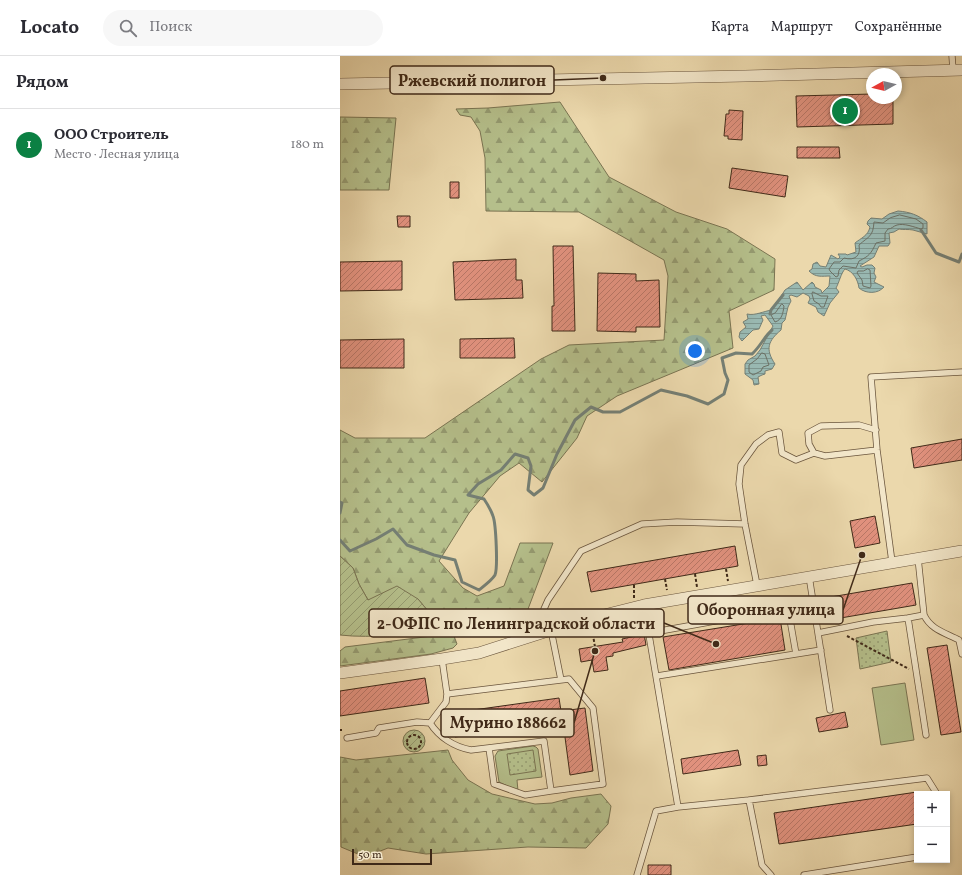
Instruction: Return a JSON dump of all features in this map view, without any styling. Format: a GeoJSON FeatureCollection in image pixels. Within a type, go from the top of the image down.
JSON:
{"type":"FeatureCollection","features":[{"type":"Feature","properties":{"kind":"street"},"geometry":{"type":"LineString","coordinates":[[340,84],[957,70]]}},
{"type":"Feature","properties":{"kind":"street"},"geometry":{"type":"LineString","coordinates":[[340,672],[442,659],[479,652],[549,630],[644,605],[962,551]]}},
{"type":"Feature","properties":{"kind":"lane"},"geometry":{"type":"LineString","coordinates":[[952,56],[957,70]]}},
{"type":"Feature","properties":{"kind":"lane"},"geometry":{"type":"LineString","coordinates":[[892,562],[877,450],[871,377],[962,372]]}},
{"type":"Feature","properties":{"kind":"lane"},"geometry":{"type":"LineString","coordinates":[[814,453],[809,444],[808,433],[821,426],[859,425],[876,430]]}},
{"type":"Feature","properties":{"kind":"lane"},"geometry":{"type":"LineString","coordinates":[[757,585],[745,524],[740,484],[741,465],[756,444],[768,435],[779,432],[782,454],[796,460],[814,453],[825,456],[877,450]]}},
{"type":"Feature","properties":{"kind":"lane"},"geometry":{"type":"LineString","coordinates":[[561,680],[549,630],[543,618],[544,609],[548,600],[581,551],[642,524],[677,522],[745,524]]}},
{"type":"Feature","properties":{"kind":"lane"},"geometry":{"type":"LineString","coordinates":[[918,558],[924,615],[927,622],[934,628],[960,640],[962,654]]}},
{"type":"Feature","properties":{"kind":"lane"},"geometry":{"type":"LineString","coordinates":[[809,576],[830,710]]}},
{"type":"Feature","properties":{"kind":"lane"},"geometry":{"type":"LineString","coordinates":[[644,605],[678,807]]}},
{"type":"Feature","properties":{"kind":"lane"},"geometry":{"type":"LineString","coordinates":[[660,631],[788,608],[796,654]]}},
{"type":"Feature","properties":{"kind":"lane"},"geometry":{"type":"LineString","coordinates":[[818,633],[924,615]]}},
{"type":"Feature","properties":{"kind":"lane"},"geometry":{"type":"LineString","coordinates":[[908,618],[926,735]]}},
{"type":"Feature","properties":{"kind":"lane"},"geometry":{"type":"LineString","coordinates":[[657,676],[821,650]]}},
{"type":"Feature","properties":{"kind":"lane"},"geometry":{"type":"LineString","coordinates":[[430,723],[446,702],[447,694],[442,659]]}},
{"type":"Feature","properties":{"kind":"lane"},"geometry":{"type":"LineString","coordinates":[[447,694],[569,678],[593,708],[603,784],[524,795],[494,784],[489,748]]}},
{"type":"Feature","properties":{"kind":"lane"},"geometry":{"type":"LineString","coordinates":[[347,738],[376,734],[379,728],[417,722],[430,723]]}},
{"type":"Feature","properties":{"kind":"lane"},"geometry":{"type":"LineString","coordinates":[[430,723],[436,732],[463,749],[470,750],[544,741],[551,791]]}},
{"type":"Feature","properties":{"kind":"lane"},"geometry":{"type":"LineString","coordinates":[[637,875],[656,811],[678,807],[749,800],[927,778],[934,791]]}},
{"type":"Feature","properties":{"kind":"lane"},"geometry":{"type":"LineString","coordinates":[[749,800],[762,865],[771,875]]}},
{"type":"Feature","properties":{"kind":"lane"},"geometry":{"type":"LineString","coordinates":[[804,875],[914,857]]}},
{"type":"Feature","properties":{"kind":"path"},"geometry":{"type":"LineString","coordinates":[[633,602],[634,585]]}},
{"type":"Feature","properties":{"kind":"path"},"geometry":{"type":"LineString","coordinates":[[632,622],[641,629]]}},
{"type":"Feature","properties":{"kind":"path"},"geometry":{"type":"LineString","coordinates":[[592,629],[595,647]]}},
{"type":"Feature","properties":{"kind":"path"},"geometry":{"type":"LineString","coordinates":[[836,629],[917,673]]}},
{"type":"Feature","properties":{"kind":"path"},"geometry":{"type":"LineString","coordinates":[[416,735],[420,740],[420,744],[415,748],[412,748],[407,743],[407,740],[409,736],[416,735]]}},
{"type":"Feature","properties":{"kind":"green space"},"geometry":{"type":"Polygon","coordinates":[[[560,102],[609,177],[676,212],[727,229],[775,259],[774,290],[729,311],[733,348],[617,396],[587,416],[577,438],[542,482],[519,463],[500,476],[469,513],[439,561],[463,588],[477,596],[504,586],[520,543],[553,543],[525,617],[479,634],[443,629],[418,599],[368,600],[359,584],[353,568],[340,556],[340,430],[355,438],[425,438],[541,359],[569,345],[664,340],[668,276],[664,260],[579,212],[486,211],[485,158],[480,131],[471,117],[460,115],[456,109],[560,102]]]}},
{"type":"Feature","properties":{"kind":"green space"},"geometry":{"type":"Polygon","coordinates":[[[340,117],[396,118],[389,190],[340,190],[340,117]]]}},
{"type":"Feature","properties":{"kind":"green space"},"geometry":{"type":"Polygon","coordinates":[[[340,556],[353,568],[359,584],[368,600],[397,586],[418,599],[443,629],[379,636],[340,635],[340,556]]]}},
{"type":"Feature","properties":{"kind":"green space"},"geometry":{"type":"Polygon","coordinates":[[[887,631],[891,662],[860,669],[856,638],[887,631]]]}},
{"type":"Feature","properties":{"kind":"green space"},"geometry":{"type":"Polygon","coordinates":[[[448,634],[454,636],[457,644],[453,648],[431,654],[340,666],[340,651],[345,647],[448,634]]]}},
{"type":"Feature","properties":{"kind":"green space"},"geometry":{"type":"Polygon","coordinates":[[[905,683],[914,740],[881,745],[872,688],[905,683]]]}},
{"type":"Feature","properties":{"kind":"green space"},"geometry":{"type":"Polygon","coordinates":[[[414,730],[422,733],[425,741],[422,749],[414,752],[406,749],[403,741],[406,733],[414,730]]]}},
{"type":"Feature","properties":{"kind":"green space"},"geometry":{"type":"Polygon","coordinates":[[[533,746],[538,749],[542,777],[517,780],[518,791],[499,782],[495,756],[498,751],[533,746]]]}},
{"type":"Feature","properties":{"kind":"green space"},"geometry":{"type":"Polygon","coordinates":[[[448,750],[452,760],[468,780],[492,794],[535,804],[552,803],[571,798],[601,794],[611,806],[608,824],[586,848],[528,847],[426,854],[388,848],[365,857],[341,847],[340,757],[356,760],[448,750]]]}},
{"type":"Feature","properties":{"kind":"green space"},"geometry":{"type":"Polygon","coordinates":[[[533,750],[536,771],[510,775],[507,754],[533,750]]]}},
{"type":"Feature","properties":{"kind":"water"},"geometry":{"type":"Polygon","coordinates":[[[898,211],[914,214],[927,222],[927,234],[913,230],[899,229],[889,233],[890,243],[888,246],[879,246],[874,257],[860,266],[872,265],[875,268],[874,273],[876,277],[874,282],[884,287],[875,292],[862,290],[859,288],[858,282],[853,274],[845,269],[836,288],[839,292],[830,303],[824,316],[818,312],[816,307],[808,303],[810,299],[809,296],[803,293],[797,297],[791,295],[789,296],[791,301],[785,320],[782,323],[781,330],[773,338],[769,346],[770,354],[775,364],[772,369],[765,371],[765,374],[758,377],[759,384],[754,385],[753,380],[745,374],[745,364],[760,350],[773,326],[765,315],[761,316],[763,320],[759,329],[753,330],[742,341],[739,337],[740,332],[746,327],[743,322],[748,319],[747,314],[756,314],[772,310],[785,290],[797,282],[803,290],[812,282],[815,287],[821,290],[822,293],[829,286],[830,276],[814,275],[809,271],[812,269],[813,264],[817,262],[820,266],[826,267],[831,255],[838,259],[840,257],[838,254],[847,255],[856,252],[855,243],[868,233],[870,227],[867,224],[871,218],[882,219],[889,214],[898,211]]]}},
{"type":"Feature","properties":{"kind":"building"},"geometry":{"type":"Polygon","coordinates":[[[866,94],[866,104],[893,104],[893,124],[797,127],[796,96],[866,94]]]}},
{"type":"Feature","properties":{"kind":"building"},"geometry":{"type":"Polygon","coordinates":[[[729,110],[743,111],[742,140],[728,139],[728,136],[724,136],[726,114],[729,114],[729,110]]]}},
{"type":"Feature","properties":{"kind":"building"},"geometry":{"type":"Polygon","coordinates":[[[797,147],[839,147],[840,158],[797,158],[797,147]]]}},
{"type":"Feature","properties":{"kind":"building"},"geometry":{"type":"Polygon","coordinates":[[[732,168],[788,176],[785,197],[729,188],[732,168]]]}},
{"type":"Feature","properties":{"kind":"building"},"geometry":{"type":"Polygon","coordinates":[[[450,182],[459,182],[459,198],[450,198],[450,182]]]}},
{"type":"Feature","properties":{"kind":"building"},"geometry":{"type":"Polygon","coordinates":[[[397,216],[410,216],[410,227],[398,227],[397,216]]]}},
{"type":"Feature","properties":{"kind":"building"},"geometry":{"type":"Polygon","coordinates":[[[553,246],[573,246],[575,331],[552,331],[552,306],[554,306],[553,246]]]}},
{"type":"Feature","properties":{"kind":"building"},"geometry":{"type":"Polygon","coordinates":[[[516,259],[516,280],[522,280],[523,298],[455,300],[453,262],[516,259]]]}},
{"type":"Feature","properties":{"kind":"building"},"geometry":{"type":"Polygon","coordinates":[[[402,261],[402,290],[340,291],[340,262],[402,261]]]}},
{"type":"Feature","properties":{"kind":"building"},"geometry":{"type":"Polygon","coordinates":[[[598,273],[636,274],[636,281],[659,280],[660,327],[636,327],[636,332],[597,331],[598,273]]]}},
{"type":"Feature","properties":{"kind":"building"},"geometry":{"type":"Polygon","coordinates":[[[514,338],[515,358],[460,358],[460,339],[514,338]]]}},
{"type":"Feature","properties":{"kind":"building"},"geometry":{"type":"Polygon","coordinates":[[[404,339],[404,368],[340,368],[340,340],[404,339]]]}},
{"type":"Feature","properties":{"kind":"building"},"geometry":{"type":"Polygon","coordinates":[[[962,439],[962,460],[914,468],[911,448],[962,439]]]}},
{"type":"Feature","properties":{"kind":"building"},"geometry":{"type":"Polygon","coordinates":[[[875,516],[880,543],[855,548],[850,521],[875,516]]]}},
{"type":"Feature","properties":{"kind":"building"},"geometry":{"type":"Polygon","coordinates":[[[735,546],[738,566],[591,592],[587,572],[735,546]]]}},
{"type":"Feature","properties":{"kind":"building"},"geometry":{"type":"Polygon","coordinates":[[[912,583],[916,605],[829,620],[825,598],[912,583]]]}},
{"type":"Feature","properties":{"kind":"building"},"geometry":{"type":"Polygon","coordinates":[[[780,618],[785,650],[669,670],[663,637],[780,618]]]}},
{"type":"Feature","properties":{"kind":"building"},"geometry":{"type":"Polygon","coordinates":[[[643,628],[646,645],[613,653],[613,656],[606,657],[608,670],[594,672],[592,660],[581,662],[579,649],[623,642],[622,639],[636,636],[635,630],[643,628]]]}},
{"type":"Feature","properties":{"kind":"building"},"geometry":{"type":"Polygon","coordinates":[[[947,645],[961,732],[941,735],[927,648],[947,645]]]}},
{"type":"Feature","properties":{"kind":"building"},"geometry":{"type":"Polygon","coordinates":[[[425,678],[429,703],[340,716],[340,691],[425,678]]]}},
{"type":"Feature","properties":{"kind":"building"},"geometry":{"type":"Polygon","coordinates":[[[559,698],[561,711],[585,708],[593,771],[570,775],[563,722],[455,737],[452,713],[559,698]]]}},
{"type":"Feature","properties":{"kind":"building"},"geometry":{"type":"Polygon","coordinates":[[[845,712],[848,727],[819,732],[816,718],[845,712]]]}},
{"type":"Feature","properties":{"kind":"building"},"geometry":{"type":"Polygon","coordinates":[[[738,750],[741,765],[683,774],[681,759],[738,750]]]}},
{"type":"Feature","properties":{"kind":"building"},"geometry":{"type":"Polygon","coordinates":[[[766,755],[767,765],[758,766],[757,756],[766,755]]]}},
{"type":"Feature","properties":{"kind":"building"},"geometry":{"type":"Polygon","coordinates":[[[914,792],[914,824],[779,844],[774,813],[914,792]]]}},
{"type":"Feature","properties":{"kind":"building"},"geometry":{"type":"Polygon","coordinates":[[[648,865],[671,865],[671,875],[648,875],[648,865]]]}},
{"type":"Feature","properties":{"kind":"waterway"},"geometry":{"type":"LineString","coordinates":[[921,230],[936,253],[959,262],[962,254]]}},
{"type":"Feature","properties":{"kind":"waterway"},"geometry":{"type":"LineString","coordinates":[[770,314],[771,310],[783,295]]}},
{"type":"Feature","properties":{"kind":"waterway"},"geometry":{"type":"LineString","coordinates":[[340,540],[350,551],[393,529],[407,545],[434,555],[455,560],[462,582],[479,590],[495,575],[496,536],[493,516],[484,499],[468,495],[478,484],[501,470],[515,454],[528,458],[531,466],[528,490],[534,495],[543,488],[557,454],[575,420],[591,407],[603,412],[620,412],[661,390],[687,396],[708,404],[724,394],[728,380],[722,358],[736,353],[752,354],[772,330]]}},
{"type":"Feature","properties":{"kind":"waterway"},"geometry":{"type":"LineString","coordinates":[[340,502],[342,503],[340,513]]}},
{"type":"Feature","properties":{"kind":"place","name":"Ржевский полигон"},"geometry":{"type":"Point","coordinates":[603,78]}},
{"type":"Feature","properties":{"kind":"place","name":"ООО Строитель"},"geometry":{"type":"Point","coordinates":[845,111]}},
{"type":"Feature","properties":{"kind":"place","name":"Оборонная улица"},"geometry":{"type":"Point","coordinates":[862,555]}},
{"type":"Feature","properties":{"kind":"place","name":"2-ОФПС по Ленинградской области"},"geometry":{"type":"Point","coordinates":[716,644]}},
{"type":"Feature","properties":{"kind":"place","name":"Мурино 188662"},"geometry":{"type":"Point","coordinates":[595,651]}}]}
